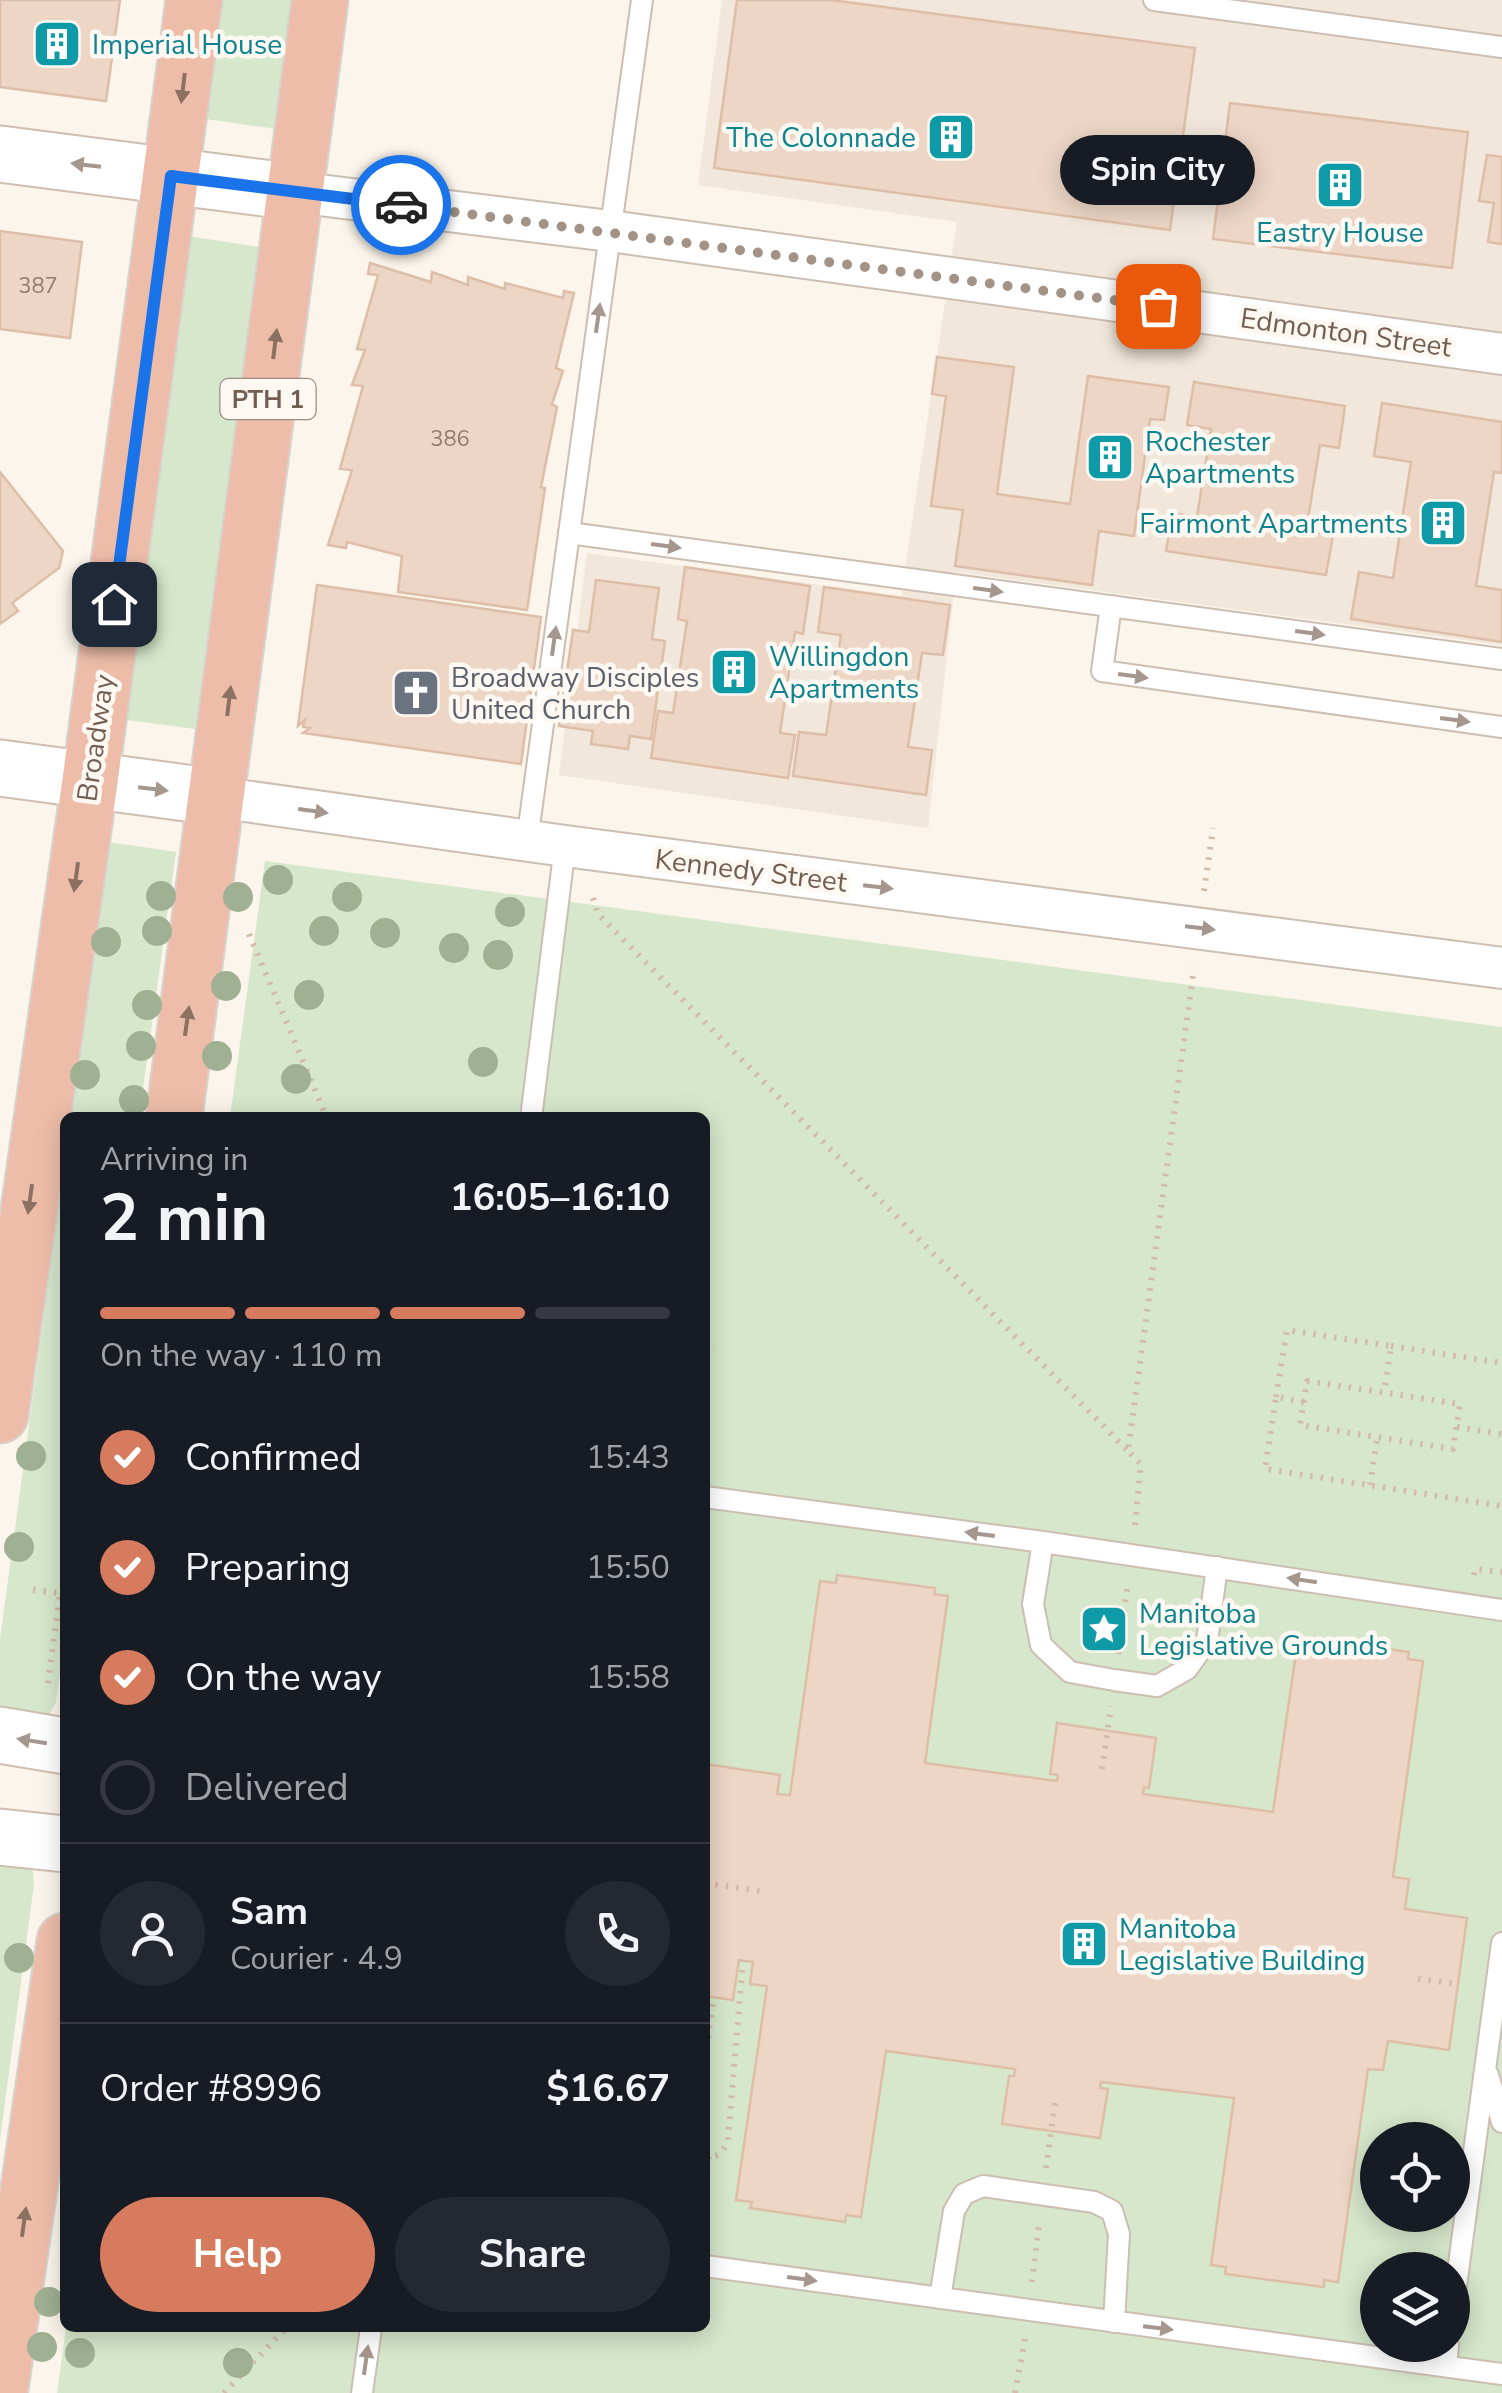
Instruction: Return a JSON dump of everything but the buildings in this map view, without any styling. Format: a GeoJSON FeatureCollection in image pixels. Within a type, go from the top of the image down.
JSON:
{"type":"FeatureCollection","features":[{"type":"Feature","properties":{"kind":"highway","name":"Broadway"},"geometry":{"type":"LineString","coordinates":[[0,1415],[4,1357],[90,781],[194,0]]}},
{"type":"Feature","properties":{"kind":"highway","name":"PTH 1"},"geometry":{"type":"LineString","coordinates":[[175,1112],[320,0]]}},
{"type":"Feature","properties":{"kind":"highway"},"geometry":{"type":"LineString","coordinates":[[0,2388],[60,1975]]}},
{"type":"Feature","properties":{"kind":"street","name":"Edmonton Street"},"geometry":{"type":"LineString","coordinates":[[0,154],[610,231],[1502,354]]}},
{"type":"Feature","properties":{"kind":"street","name":"Kennedy Street"},"geometry":{"type":"LineString","coordinates":[[0,768],[546,844],[1502,968]]}},
{"type":"Feature","properties":{"kind":"street"},"geometry":{"type":"LineString","coordinates":[[0,1736],[60,1745]]}},
{"type":"Feature","properties":{"kind":"street"},"geometry":{"type":"LineString","coordinates":[[0,1836],[60,1843]]}},
{"type":"Feature","properties":{"kind":"lane"},"geometry":{"type":"LineString","coordinates":[[531,1112],[569,533],[642,0]]}},
{"type":"Feature","properties":{"kind":"lane"},"geometry":{"type":"LineString","coordinates":[[1154,0],[1502,47]]}},
{"type":"Feature","properties":{"kind":"lane"},"geometry":{"type":"LineString","coordinates":[[569,533],[1502,659]]}},
{"type":"Feature","properties":{"kind":"lane"},"geometry":{"type":"LineString","coordinates":[[1111,606],[1102,671],[1502,727]]}},
{"type":"Feature","properties":{"kind":"lane"},"geometry":{"type":"LineString","coordinates":[[710,1498],[1502,1610]]}},
{"type":"Feature","properties":{"kind":"lane"},"geometry":{"type":"LineString","coordinates":[[1043,1542],[1033,1604],[1041,1645],[1070,1672],[1114,1680],[1157,1686],[1187,1669],[1206,1640],[1217,1567]]}},
{"type":"Feature","properties":{"kind":"lane"},"geometry":{"type":"LineString","coordinates":[[1461,2252],[1502,1942]]}},
{"type":"Feature","properties":{"kind":"lane"},"geometry":{"type":"LineString","coordinates":[[1486,2068],[1502,2122]]}},
{"type":"Feature","properties":{"kind":"lane"},"geometry":{"type":"LineString","coordinates":[[940,2298],[954,2211],[964,2194],[982,2186],[1094,2202],[1112,2211],[1119,2234],[1114,2322]]}},
{"type":"Feature","properties":{"kind":"lane"},"geometry":{"type":"LineString","coordinates":[[710,2267],[1114,2322],[1360,2346]]}},
{"type":"Feature","properties":{"kind":"lane"},"geometry":{"type":"LineString","coordinates":[[362,2393],[370,2332]]}},
{"type":"Feature","properties":{"kind":"lane"},"geometry":{"type":"LineString","coordinates":[[1467,2362],[1502,2374]]}},
{"type":"Feature","properties":{"kind":"path"},"geometry":{"type":"LineString","coordinates":[[1128,1451],[1213,828]]}},
{"type":"Feature","properties":{"kind":"path"},"geometry":{"type":"LineString","coordinates":[[593,898],[598,914],[1141,1464],[1102,1769]]}},
{"type":"Feature","properties":{"kind":"path"},"geometry":{"type":"LineString","coordinates":[[248,934],[324,1112]]}},
{"type":"Feature","properties":{"kind":"path"},"geometry":{"type":"LineString","coordinates":[[1502,1363],[1287,1330],[1265,1469],[1502,1506]]}},
{"type":"Feature","properties":{"kind":"path"},"geometry":{"type":"LineString","coordinates":[[710,1344],[714,1347]]}},
{"type":"Feature","properties":{"kind":"path"},"geometry":{"type":"LineString","coordinates":[[1384,1393],[1391,1346]]}},
{"type":"Feature","properties":{"kind":"path"},"geometry":{"type":"LineString","coordinates":[[1307,1380],[1384,1393],[1460,1404],[1453,1449],[1300,1425],[1307,1380]]}},
{"type":"Feature","properties":{"kind":"path"},"geometry":{"type":"LineString","coordinates":[[1276,1398],[1304,1402]]}},
{"type":"Feature","properties":{"kind":"path"},"geometry":{"type":"LineString","coordinates":[[1456,1427],[1502,1434]]}},
{"type":"Feature","properties":{"kind":"path"},"geometry":{"type":"LineString","coordinates":[[1370,1485],[1377,1438]]}},
{"type":"Feature","properties":{"kind":"path"},"geometry":{"type":"LineString","coordinates":[[33,1590],[60,1593],[47,1690]]}},
{"type":"Feature","properties":{"kind":"path"},"geometry":{"type":"LineString","coordinates":[[710,1884],[760,1891]]}},
{"type":"Feature","properties":{"kind":"path"},"geometry":{"type":"LineString","coordinates":[[710,2156],[725,2149],[728,2140],[743,1960]]}},
{"type":"Feature","properties":{"kind":"path"},"geometry":{"type":"LineString","coordinates":[[1418,1978],[1458,1984]]}},
{"type":"Feature","properties":{"kind":"path"},"geometry":{"type":"LineString","coordinates":[[1015,2393],[1056,2095]]}},
{"type":"Feature","properties":{"kind":"path"},"geometry":{"type":"LineString","coordinates":[[224,2393],[282,2332]]}},
{"type":"Feature","properties":{"kind":"shaded area"},"geometry":{"type":"Polygon","coordinates":[[[722,0],[1502,0],[1502,645],[956,572],[928,828],[559,775],[587,553],[901,596],[957,222],[698,185],[722,0]]]}},
{"type":"Feature","properties":{"kind":"green space"},"geometry":{"type":"Polygon","coordinates":[[[222,0],[293,0],[276,129],[206,119],[222,0]]]}},
{"type":"Feature","properties":{"kind":"green space"},"geometry":{"type":"Polygon","coordinates":[[[187,236],[260,247],[195,729],[127,720],[187,236]]]}},
{"type":"Feature","properties":{"kind":"green space"},"geometry":{"type":"Polygon","coordinates":[[[108,842],[176,852],[140,1112],[72,1112],[108,842]]]}},
{"type":"Feature","properties":{"kind":"green space","name":"Manitoba Legislative Grounds"},"geometry":{"type":"Polygon","coordinates":[[[265,861],[1502,1027],[1502,2393],[57,2393],[65,2332],[710,2332],[710,1112],[231,1112],[265,861]]]}},
{"type":"Feature","properties":{"kind":"green space"},"geometry":{"type":"Polygon","coordinates":[[[60,1198],[60,1674],[56,1702],[47,1718],[0,1712],[0,1639],[60,1198]]]}},
{"type":"Feature","properties":{"kind":"green space"},"geometry":{"type":"Polygon","coordinates":[[[0,1855],[32,1863],[34,1884],[0,2140],[0,1855]]]}},
{"type":"Feature","properties":{"kind":"way so far"},"geometry":{"type":"LineString","coordinates":[[401,205],[1158,306]]}},
{"type":"Feature","properties":{"kind":"place","name":"Imperial House"},"geometry":{"type":"Point","coordinates":[57,44]}},
{"type":"Feature","properties":{"kind":"place","name":"The Colonnade"},"geometry":{"type":"Point","coordinates":[951,137]}},
{"type":"Feature","properties":{"kind":"place","name":"Eastry House"},"geometry":{"type":"Point","coordinates":[1340,185]}},
{"type":"Feature","properties":{"kind":"place","name":"Spin City"},"geometry":{"type":"Point","coordinates":[1158,306]}},
{"type":"Feature","properties":{"kind":"place","name":"Rochester Apartments"},"geometry":{"type":"Point","coordinates":[1110,457]}},
{"type":"Feature","properties":{"kind":"place","name":"Fairmont Apartments"},"geometry":{"type":"Point","coordinates":[1443,523]}},
{"type":"Feature","properties":{"kind":"place","name":"Willingdon Apartments"},"geometry":{"type":"Point","coordinates":[734,672]}},
{"type":"Feature","properties":{"kind":"place","name":"Broadway Disciples United Church"},"geometry":{"type":"Point","coordinates":[416,693]}},
{"type":"Feature","properties":{"kind":"place","name":"Manitoba Legislative Grounds"},"geometry":{"type":"Point","coordinates":[1104,1629]}},
{"type":"Feature","properties":{"kind":"place","name":"Manitoba Legislative Building"},"geometry":{"type":"Point","coordinates":[1084,1944]}},
{"type":"Feature","properties":{"kind":"route"},"geometry":{"type":"LineString","coordinates":[[114,604],[171,176],[401,205]]}}]}
